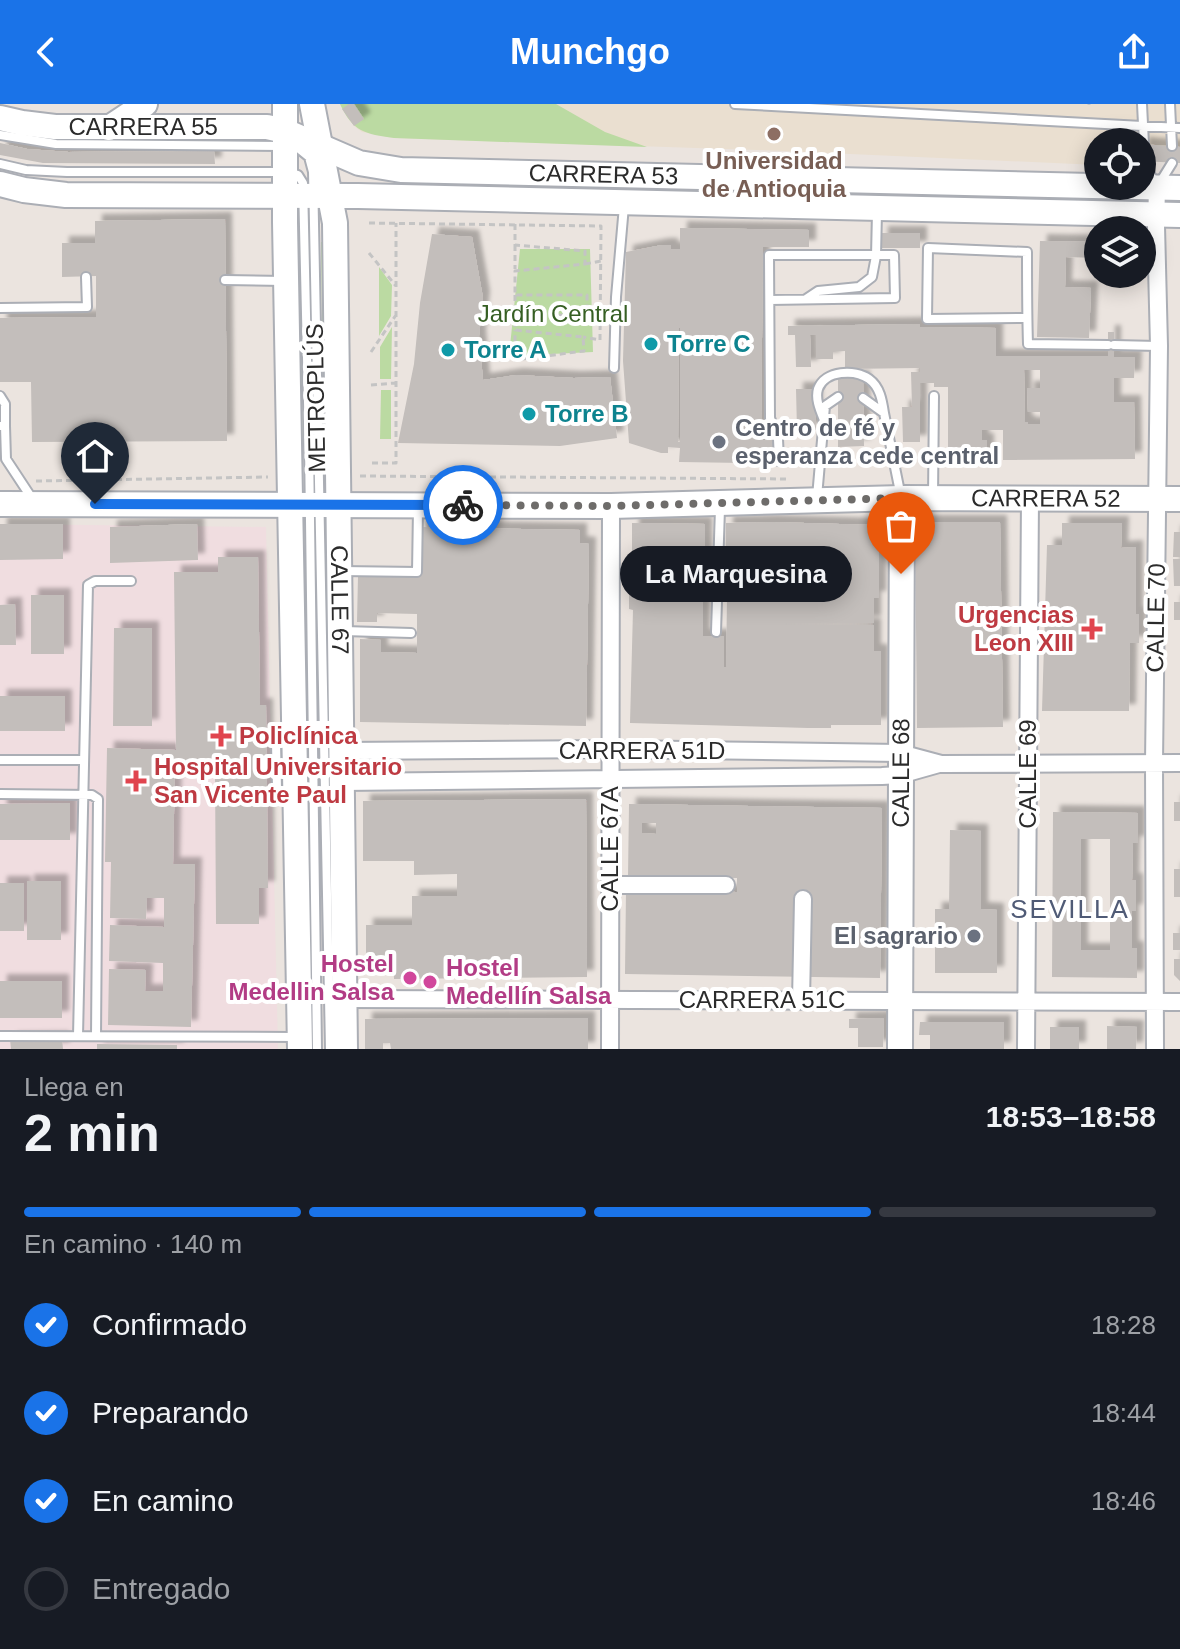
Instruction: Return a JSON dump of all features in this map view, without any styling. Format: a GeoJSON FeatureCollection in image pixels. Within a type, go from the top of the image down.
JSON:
{"type":"FeatureCollection","features":[{"type":"Feature","properties":{"kind":"main road"},"geometry":{"type":"LineString","coordinates":[[109,128],[145,104]]}},
{"type":"Feature","properties":{"kind":"main road","name":"CALLE 67"},"geometry":{"type":"LineString","coordinates":[[285,104],[285,139],[304,191],[335,223],[314,504],[339,571],[340,631],[323,736],[296,799],[306,1045]]}},
{"type":"Feature","properties":{"kind":"main road","name":"CALLE 67"},"geometry":{"type":"LineString","coordinates":[[312,104],[320,146],[304,191],[286,281],[314,504],[323,736],[342,782],[345,1049]]}},
{"type":"Feature","properties":{"kind":"main road","name":"CARRERA 55"},"geometry":{"type":"LineString","coordinates":[[0,118],[41,126],[253,127],[285,139],[320,146]]}},
{"type":"Feature","properties":{"kind":"main road","name":"CARRERA 53"},"geometry":{"type":"LineString","coordinates":[[320,146],[359,163],[401,170],[1169,188]]}},
{"type":"Feature","properties":{"kind":"main road"},"geometry":{"type":"LineString","coordinates":[[0,184],[66,195],[304,191]]}},
{"type":"Feature","properties":{"kind":"main road","name":"CARRERA 53"},"geometry":{"type":"LineString","coordinates":[[304,191],[625,202],[1168,214]]}},
{"type":"Feature","properties":{"kind":"main road","name":"CARRERA 52"},"geometry":{"type":"LineString","coordinates":[[0,504],[611,506],[720,503],[818,489],[902,498],[1169,499]]}},
{"type":"Feature","properties":{"kind":"main road","name":"CALLE 68"},"geometry":{"type":"LineString","coordinates":[[900,1049],[902,498]]}},
{"type":"Feature","properties":{"kind":"street","name":"CALLE 70"},"geometry":{"type":"LineString","coordinates":[[1155,1049],[1154,763],[1169,499],[1159,346],[1169,188]]}},
{"type":"Feature","properties":{"kind":"street","name":"CALLE 69"},"geometry":{"type":"LineString","coordinates":[[1026,1049],[1030,498]]}},
{"type":"Feature","properties":{"kind":"street","name":"CALLE 67A"},"geometry":{"type":"LineString","coordinates":[[610,1049],[611,506]]}},
{"type":"Feature","properties":{"kind":"street","name":"CARRERA 51D"},"geometry":{"type":"LineString","coordinates":[[323,736],[900,764],[1180,763]]}},
{"type":"Feature","properties":{"kind":"street","name":"CARRERA 51D"},"geometry":{"type":"LineString","coordinates":[[342,782],[610,779],[900,764]]}},
{"type":"Feature","properties":{"kind":"street"},"geometry":{"type":"LineString","coordinates":[[610,885],[726,885]]}},
{"type":"Feature","properties":{"kind":"street"},"geometry":{"type":"LineString","coordinates":[[801,1001],[803,899]]}},
{"type":"Feature","properties":{"kind":"street","name":"CARRERA 51C"},"geometry":{"type":"LineString","coordinates":[[344,999],[1180,1002]]}},
{"type":"Feature","properties":{"kind":"lane"},"geometry":{"type":"LineString","coordinates":[[735,104],[1176,127]]}},
{"type":"Feature","properties":{"kind":"lane"},"geometry":{"type":"LineString","coordinates":[[1142,104],[1144,126]]}},
{"type":"Feature","properties":{"kind":"lane"},"geometry":{"type":"LineString","coordinates":[[1170,104],[1176,127],[1172,146]]}},
{"type":"Feature","properties":{"kind":"lane"},"geometry":{"type":"LineString","coordinates":[[0,135],[56,144],[285,139],[309,157],[313,172],[304,191],[26,170],[0,164]]}},
{"type":"Feature","properties":{"kind":"lane"},"geometry":{"type":"LineString","coordinates":[[1169,188],[1172,163]]}},
{"type":"Feature","properties":{"kind":"lane"},"geometry":{"type":"LineString","coordinates":[[614,368],[616,297],[625,202]]}},
{"type":"Feature","properties":{"kind":"lane"},"geometry":{"type":"LineString","coordinates":[[805,300],[818,291],[859,287],[872,277],[876,256],[877,207]]}},
{"type":"Feature","properties":{"kind":"lane"},"geometry":{"type":"LineString","coordinates":[[1027,318],[927,319],[928,248],[1027,252],[1028,344],[1159,346]]}},
{"type":"Feature","properties":{"kind":"lane"},"geometry":{"type":"LineString","coordinates":[[770,300],[895,298],[894,255],[769,255],[770,418],[778,439],[779,461]]}},
{"type":"Feature","properties":{"kind":"lane"},"geometry":{"type":"LineString","coordinates":[[0,308],[87,307],[86,277]]}},
{"type":"Feature","properties":{"kind":"lane"},"geometry":{"type":"LineString","coordinates":[[225,280],[286,281]]}},
{"type":"Feature","properties":{"kind":"lane"},"geometry":{"type":"LineString","coordinates":[[824,420],[817,401],[818,389],[824,379],[841,373],[859,374],[871,380],[882,395],[902,498]]}},
{"type":"Feature","properties":{"kind":"lane"},"geometry":{"type":"LineString","coordinates":[[0,396],[5,404],[2,426],[6,459],[36,504]]}},
{"type":"Feature","properties":{"kind":"lane"},"geometry":{"type":"LineString","coordinates":[[933,498],[934,396]]}},
{"type":"Feature","properties":{"kind":"lane"},"geometry":{"type":"LineString","coordinates":[[818,489],[825,406],[838,397]]}},
{"type":"Feature","properties":{"kind":"lane"},"geometry":{"type":"LineString","coordinates":[[863,398],[884,413]]}},
{"type":"Feature","properties":{"kind":"lane"},"geometry":{"type":"LineString","coordinates":[[716,632],[720,503]]}},
{"type":"Feature","properties":{"kind":"lane"},"geometry":{"type":"LineString","coordinates":[[339,571],[417,572],[418,505]]}},
{"type":"Feature","properties":{"kind":"lane"},"geometry":{"type":"LineString","coordinates":[[78,1036],[88,585],[95,581],[131,581]]}},
{"type":"Feature","properties":{"kind":"lane"},"geometry":{"type":"LineString","coordinates":[[340,631],[411,633]]}},
{"type":"Feature","properties":{"kind":"lane"},"geometry":{"type":"LineString","coordinates":[[0,1036],[96,1036],[306,1045],[323,736]]}},
{"type":"Feature","properties":{"kind":"lane"},"geometry":{"type":"LineString","coordinates":[[323,736],[330,1049]]}},
{"type":"Feature","properties":{"kind":"lane"},"geometry":{"type":"LineString","coordinates":[[0,760],[84,760]]}},
{"type":"Feature","properties":{"kind":"lane"},"geometry":{"type":"LineString","coordinates":[[0,794],[95,796],[99,803],[96,1036]]}},
{"type":"Feature","properties":{"kind":"path"},"geometry":{"type":"LineString","coordinates":[[369,223],[601,226],[600,340],[515,330]]}},
{"type":"Feature","properties":{"kind":"path"},"geometry":{"type":"LineString","coordinates":[[372,463],[396,463],[396,223]]}},
{"type":"Feature","properties":{"kind":"path"},"geometry":{"type":"LineString","coordinates":[[515,224],[515,360],[584,351],[583,337]]}},
{"type":"Feature","properties":{"kind":"path"},"geometry":{"type":"LineString","coordinates":[[515,245],[585,251],[585,264]]}},
{"type":"Feature","properties":{"kind":"path"},"geometry":{"type":"LineString","coordinates":[[369,253],[396,286]]}},
{"type":"Feature","properties":{"kind":"path"},"geometry":{"type":"LineString","coordinates":[[515,271],[601,261]]}},
{"type":"Feature","properties":{"kind":"path"},"geometry":{"type":"LineString","coordinates":[[515,295],[587,295],[587,312],[515,321]]}},
{"type":"Feature","properties":{"kind":"path"},"geometry":{"type":"LineString","coordinates":[[371,352],[396,315]]}},
{"type":"Feature","properties":{"kind":"path"},"geometry":{"type":"LineString","coordinates":[[371,385],[396,383]]}},
{"type":"Feature","properties":{"kind":"path"},"geometry":{"type":"LineString","coordinates":[[363,476],[818,489]]}},
{"type":"Feature","properties":{"kind":"path"},"geometry":{"type":"LineString","coordinates":[[20,481],[267,477]]}},
{"type":"Feature","properties":{"kind":"shaded area","name":"Universidad de Antioquia"},"geometry":{"type":"Polygon","coordinates":[[[340,104],[1180,104],[1180,163],[1156,162],[1156,128],[1084,128],[1084,164],[394,138],[362,132],[354,126],[340,104]]]}},
{"type":"Feature","properties":{"kind":"shaded area","name":"Hospital Universitario San Vicente Paul"},"geometry":{"type":"Polygon","coordinates":[[[0,524],[266,527],[278,1049],[0,1049],[0,524]]]}},
{"type":"Feature","properties":{"kind":"green space"},"geometry":{"type":"Polygon","coordinates":[[[340,104],[556,104],[605,132],[647,147],[394,138],[361,130],[350,121],[340,104]]]}},
{"type":"Feature","properties":{"kind":"green space"},"geometry":{"type":"Polygon","coordinates":[[[300,242],[303,465],[299,465],[296,243],[300,242]]]}},
{"type":"Feature","properties":{"kind":"green space"},"geometry":{"type":"Polygon","coordinates":[[[321,242],[325,242],[328,465],[324,465],[321,242]]]}},
{"type":"Feature","properties":{"kind":"green space","name":"Jardín Central"},"geometry":{"type":"Polygon","coordinates":[[[520,249],[590,249],[593,352],[509,356],[520,249]]]}},
{"type":"Feature","properties":{"kind":"green space"},"geometry":{"type":"Polygon","coordinates":[[[379,267],[392,285],[391,316],[379,336],[379,267]]]}},
{"type":"Feature","properties":{"kind":"green space"},"geometry":{"type":"Polygon","coordinates":[[[392,327],[391,379],[380,379],[380,347],[392,327]]]}},
{"type":"Feature","properties":{"kind":"green space"},"geometry":{"type":"Polygon","coordinates":[[[381,390],[391,390],[391,439],[380,439],[381,390]]]}},
{"type":"Feature","properties":{"kind":"green space"},"geometry":{"type":"Polygon","coordinates":[[[306,744],[310,744],[312,1049],[310,1049],[306,744]]]}},
{"type":"Feature","properties":{"kind":"building"},"geometry":{"type":"Polygon","coordinates":[[[354,104],[364,119],[354,126],[342,109],[354,104]]]}},
{"type":"Feature","properties":{"kind":"building"},"geometry":{"type":"Polygon","coordinates":[[[0,143],[27,149],[69,152],[214,151],[215,164],[43,163],[0,155],[0,143]]]}},
{"type":"Feature","properties":{"kind":"building"},"geometry":{"type":"Polygon","coordinates":[[[1156,145],[1180,147],[1180,163],[1156,162],[1156,145]]]}},
{"type":"Feature","properties":{"kind":"building"},"geometry":{"type":"Polygon","coordinates":[[[225,219],[227,441],[32,442],[31,382],[0,382],[0,318],[96,317],[96,276],[62,277],[62,243],[95,243],[95,221],[225,219]]]}},
{"type":"Feature","properties":{"kind":"building"},"geometry":{"type":"Polygon","coordinates":[[[680,228],[809,230],[809,247],[763,247],[761,440],[773,441],[773,461],[679,462],[680,448],[668,447],[668,453],[661,453],[629,443],[623,361],[626,252],[662,245],[680,249],[680,228]],[[679,328],[678,442],[680,442],[679,328]]]}},
{"type":"Feature","properties":{"kind":"building"},"geometry":{"type":"Polygon","coordinates":[[[881,233],[920,233],[920,248],[881,248],[881,233]]]}},
{"type":"Feature","properties":{"kind":"building"},"geometry":{"type":"Polygon","coordinates":[[[432,234],[472,237],[483,298],[479,336],[483,380],[516,375],[610,377],[617,438],[560,446],[398,443],[414,364],[420,303],[432,234]]]}},
{"type":"Feature","properties":{"kind":"building"},"geometry":{"type":"Polygon","coordinates":[[[1040,241],[1084,242],[1084,258],[1066,257],[1065,287],[1091,288],[1089,338],[1037,337],[1040,241]]]}},
{"type":"Feature","properties":{"kind":"building"},"geometry":{"type":"Polygon","coordinates":[[[920,324],[920,327],[996,328],[996,356],[1108,356],[1108,332],[1114,332],[1114,357],[1135,357],[1134,378],[1114,378],[1114,402],[1134,402],[1135,459],[1003,460],[1003,430],[982,430],[982,440],[987,440],[987,460],[948,459],[948,387],[934,387],[934,383],[920,383],[920,442],[903,442],[902,407],[912,407],[911,372],[920,372],[920,368],[845,369],[845,351],[833,352],[833,359],[816,359],[816,335],[810,335],[811,367],[796,367],[795,335],[788,335],[788,326],[920,324]],[[1024,370],[1025,422],[1028,424],[1040,424],[1040,412],[1028,412],[1027,388],[1040,388],[1040,370],[1024,370]]]}},
{"type":"Feature","properties":{"kind":"building"},"geometry":{"type":"Polygon","coordinates":[[[863,377],[864,446],[838,447],[838,378],[863,377]]]}},
{"type":"Feature","properties":{"kind":"building"},"geometry":{"type":"Polygon","coordinates":[[[796,389],[815,389],[816,430],[797,430],[796,389]]]}},
{"type":"Feature","properties":{"kind":"building"},"geometry":{"type":"Polygon","coordinates":[[[915,522],[1000,522],[1003,727],[917,728],[915,522]]]}},
{"type":"Feature","properties":{"kind":"building"},"geometry":{"type":"Polygon","coordinates":[[[632,523],[705,524],[705,563],[709,563],[709,575],[703,575],[703,636],[724,636],[726,667],[727,598],[743,598],[744,585],[725,585],[726,523],[874,525],[879,530],[879,598],[874,598],[874,623],[784,624],[874,625],[874,651],[881,651],[881,725],[808,728],[630,723],[633,610],[629,609],[629,579],[632,579],[632,523]]]}},
{"type":"Feature","properties":{"kind":"building","name":"Urgencias Leon XIII"},"geometry":{"type":"Polygon","coordinates":[[[1062,523],[1122,523],[1121,548],[1136,547],[1139,643],[1130,643],[1129,711],[1042,711],[1047,545],[1062,545],[1062,523]]]}},
{"type":"Feature","properties":{"kind":"building"},"geometry":{"type":"Polygon","coordinates":[[[0,524],[63,524],[63,559],[0,560],[0,524]]]}},
{"type":"Feature","properties":{"kind":"building"},"geometry":{"type":"Polygon","coordinates":[[[197,524],[198,560],[110,563],[110,527],[197,524]]]}},
{"type":"Feature","properties":{"kind":"building"},"geometry":{"type":"Polygon","coordinates":[[[420,527],[580,530],[580,543],[589,544],[586,726],[360,722],[360,639],[381,640],[381,652],[417,653],[417,614],[377,613],[377,622],[357,622],[358,576],[419,577],[420,527]]]}},
{"type":"Feature","properties":{"kind":"building"},"geometry":{"type":"Polygon","coordinates":[[[1174,532],[1180,532],[1180,557],[1173,557],[1174,532]]]}},
{"type":"Feature","properties":{"kind":"building"},"geometry":{"type":"Polygon","coordinates":[[[218,557],[258,557],[260,705],[266,705],[268,888],[259,888],[259,924],[216,924],[215,772],[176,772],[175,764],[173,864],[195,864],[191,1027],[108,1025],[109,969],[146,970],[145,991],[163,991],[163,963],[109,961],[110,925],[164,927],[164,898],[147,898],[146,919],[110,918],[111,862],[105,862],[107,748],[176,750],[174,572],[218,572],[218,557]]]}},
{"type":"Feature","properties":{"kind":"building"},"geometry":{"type":"Polygon","coordinates":[[[1173,559],[1180,559],[1180,586],[1174,586],[1173,559]]]}},
{"type":"Feature","properties":{"kind":"building"},"geometry":{"type":"Polygon","coordinates":[[[31,595],[64,595],[64,654],[31,654],[31,595]]]}},
{"type":"Feature","properties":{"kind":"building"},"geometry":{"type":"Polygon","coordinates":[[[1174,602],[1180,602],[1180,620],[1174,620],[1174,602]]]}},
{"type":"Feature","properties":{"kind":"building"},"geometry":{"type":"Polygon","coordinates":[[[15,604],[16,645],[0,645],[0,605],[15,604]]]}},
{"type":"Feature","properties":{"kind":"building"},"geometry":{"type":"Polygon","coordinates":[[[114,628],[152,628],[152,726],[113,726],[114,628]]]}},
{"type":"Feature","properties":{"kind":"building"},"geometry":{"type":"Polygon","coordinates":[[[0,696],[65,696],[65,731],[0,731],[0,696]]]}},
{"type":"Feature","properties":{"kind":"building"},"geometry":{"type":"Polygon","coordinates":[[[586,799],[587,977],[394,979],[393,959],[366,959],[366,925],[412,925],[412,896],[457,896],[457,874],[414,875],[414,861],[363,861],[363,801],[586,799]]]}},
{"type":"Feature","properties":{"kind":"building"},"geometry":{"type":"Polygon","coordinates":[[[1174,802],[1180,802],[1180,821],[1174,821],[1174,802]]]}},
{"type":"Feature","properties":{"kind":"building"},"geometry":{"type":"Polygon","coordinates":[[[70,803],[70,840],[0,840],[0,804],[70,803]]]}},
{"type":"Feature","properties":{"kind":"building"},"geometry":{"type":"Polygon","coordinates":[[[629,804],[882,808],[880,978],[625,974],[626,890],[737,892],[737,878],[628,877],[629,804]],[[642,823],[642,833],[656,834],[656,823],[642,823]]]}},
{"type":"Feature","properties":{"kind":"building"},"geometry":{"type":"Polygon","coordinates":[[[1053,812],[1138,813],[1138,843],[1133,843],[1132,880],[1136,880],[1132,948],[1137,948],[1137,978],[1052,977],[1053,812]],[[1081,839],[1081,950],[1110,950],[1110,839],[1081,839]]]}},
{"type":"Feature","properties":{"kind":"building"},"geometry":{"type":"Polygon","coordinates":[[[950,830],[981,831],[981,909],[997,910],[997,973],[935,973],[935,909],[949,909],[950,830]]]}},
{"type":"Feature","properties":{"kind":"building"},"geometry":{"type":"Polygon","coordinates":[[[1174,869],[1180,869],[1180,897],[1174,897],[1174,869]]]}},
{"type":"Feature","properties":{"kind":"building"},"geometry":{"type":"Polygon","coordinates":[[[27,881],[61,881],[61,940],[27,940],[27,881]]]}},
{"type":"Feature","properties":{"kind":"building"},"geometry":{"type":"Polygon","coordinates":[[[0,883],[24,883],[24,931],[0,931],[0,883]]]}},
{"type":"Feature","properties":{"kind":"building"},"geometry":{"type":"Polygon","coordinates":[[[1173,933],[1180,933],[1180,950],[1173,950],[1173,933]]]}},
{"type":"Feature","properties":{"kind":"building"},"geometry":{"type":"Polygon","coordinates":[[[1174,959],[1180,959],[1180,981],[1174,975],[1174,959]]]}},
{"type":"Feature","properties":{"kind":"building"},"geometry":{"type":"Polygon","coordinates":[[[0,981],[62,981],[62,1018],[0,1018],[0,981]]]}},
{"type":"Feature","properties":{"kind":"building"},"geometry":{"type":"Polygon","coordinates":[[[588,1018],[588,1049],[391,1049],[390,1043],[383,1043],[383,1049],[365,1049],[365,1019],[588,1018]]]}},
{"type":"Feature","properties":{"kind":"building"},"geometry":{"type":"Polygon","coordinates":[[[884,1018],[883,1047],[858,1047],[858,1028],[849,1028],[849,1019],[884,1018]]]}},
{"type":"Feature","properties":{"kind":"building"},"geometry":{"type":"Polygon","coordinates":[[[920,1022],[1004,1022],[1004,1049],[930,1049],[930,1035],[919,1035],[920,1022]]]}},
{"type":"Feature","properties":{"kind":"building"},"geometry":{"type":"Polygon","coordinates":[[[1107,1026],[1137,1027],[1136,1049],[1107,1049],[1107,1026]]]}},
{"type":"Feature","properties":{"kind":"building"},"geometry":{"type":"Polygon","coordinates":[[[1050,1027],[1079,1027],[1079,1049],[1050,1049],[1050,1027]]]}},
{"type":"Feature","properties":{"kind":"building"},"geometry":{"type":"Polygon","coordinates":[[[62,1038],[63,1049],[11,1049],[10,1039],[62,1038]]]}},
{"type":"Feature","properties":{"kind":"building"},"geometry":{"type":"Polygon","coordinates":[[[97,1044],[177,1045],[177,1049],[97,1049],[97,1044]]]}},
{"type":"Feature","properties":{"kind":"way so far"},"geometry":{"type":"LineString","coordinates":[[463,505],[611,506],[902,498],[901,574]]}},
{"type":"Feature","properties":{"kind":"place","name":"Universidad de Antioquia"},"geometry":{"type":"Point","coordinates":[774,134]}},
{"type":"Feature","properties":{"kind":"place","name":"Torre C"},"geometry":{"type":"Point","coordinates":[651,344]}},
{"type":"Feature","properties":{"kind":"place","name":"Torre A"},"geometry":{"type":"Point","coordinates":[448,350]}},
{"type":"Feature","properties":{"kind":"place","name":"Torre B"},"geometry":{"type":"Point","coordinates":[529,414]}},
{"type":"Feature","properties":{"kind":"place","name":"Centro de fé y esperanza cede central"},"geometry":{"type":"Point","coordinates":[719,442]}},
{"type":"Feature","properties":{"kind":"place","name":"La Marquesina"},"geometry":{"type":"Point","coordinates":[901,574]}},
{"type":"Feature","properties":{"kind":"place","name":"Urgencias Leon XIII"},"geometry":{"type":"Point","coordinates":[1092,629]}},
{"type":"Feature","properties":{"kind":"place","name":"Policlínica"},"geometry":{"type":"Point","coordinates":[221,736]}},
{"type":"Feature","properties":{"kind":"place","name":"Hospital Universitario San Vicente Paul"},"geometry":{"type":"Point","coordinates":[136,781]}},
{"type":"Feature","properties":{"kind":"place","name":"El sagrario"},"geometry":{"type":"Point","coordinates":[974,936]}},
{"type":"Feature","properties":{"kind":"place","name":"Hostel Medellin Salsa"},"geometry":{"type":"Point","coordinates":[410,978]}},
{"type":"Feature","properties":{"kind":"place","name":"Hostel Medellín Salsa"},"geometry":{"type":"Point","coordinates":[430,982]}},
{"type":"Feature","properties":{"kind":"district","name":"SEVILLA"},"geometry":{"type":"Point","coordinates":[1070,909]}},
{"type":"Feature","properties":{"kind":"route"},"geometry":{"type":"LineString","coordinates":[[95,504],[463,505]]}}]}
